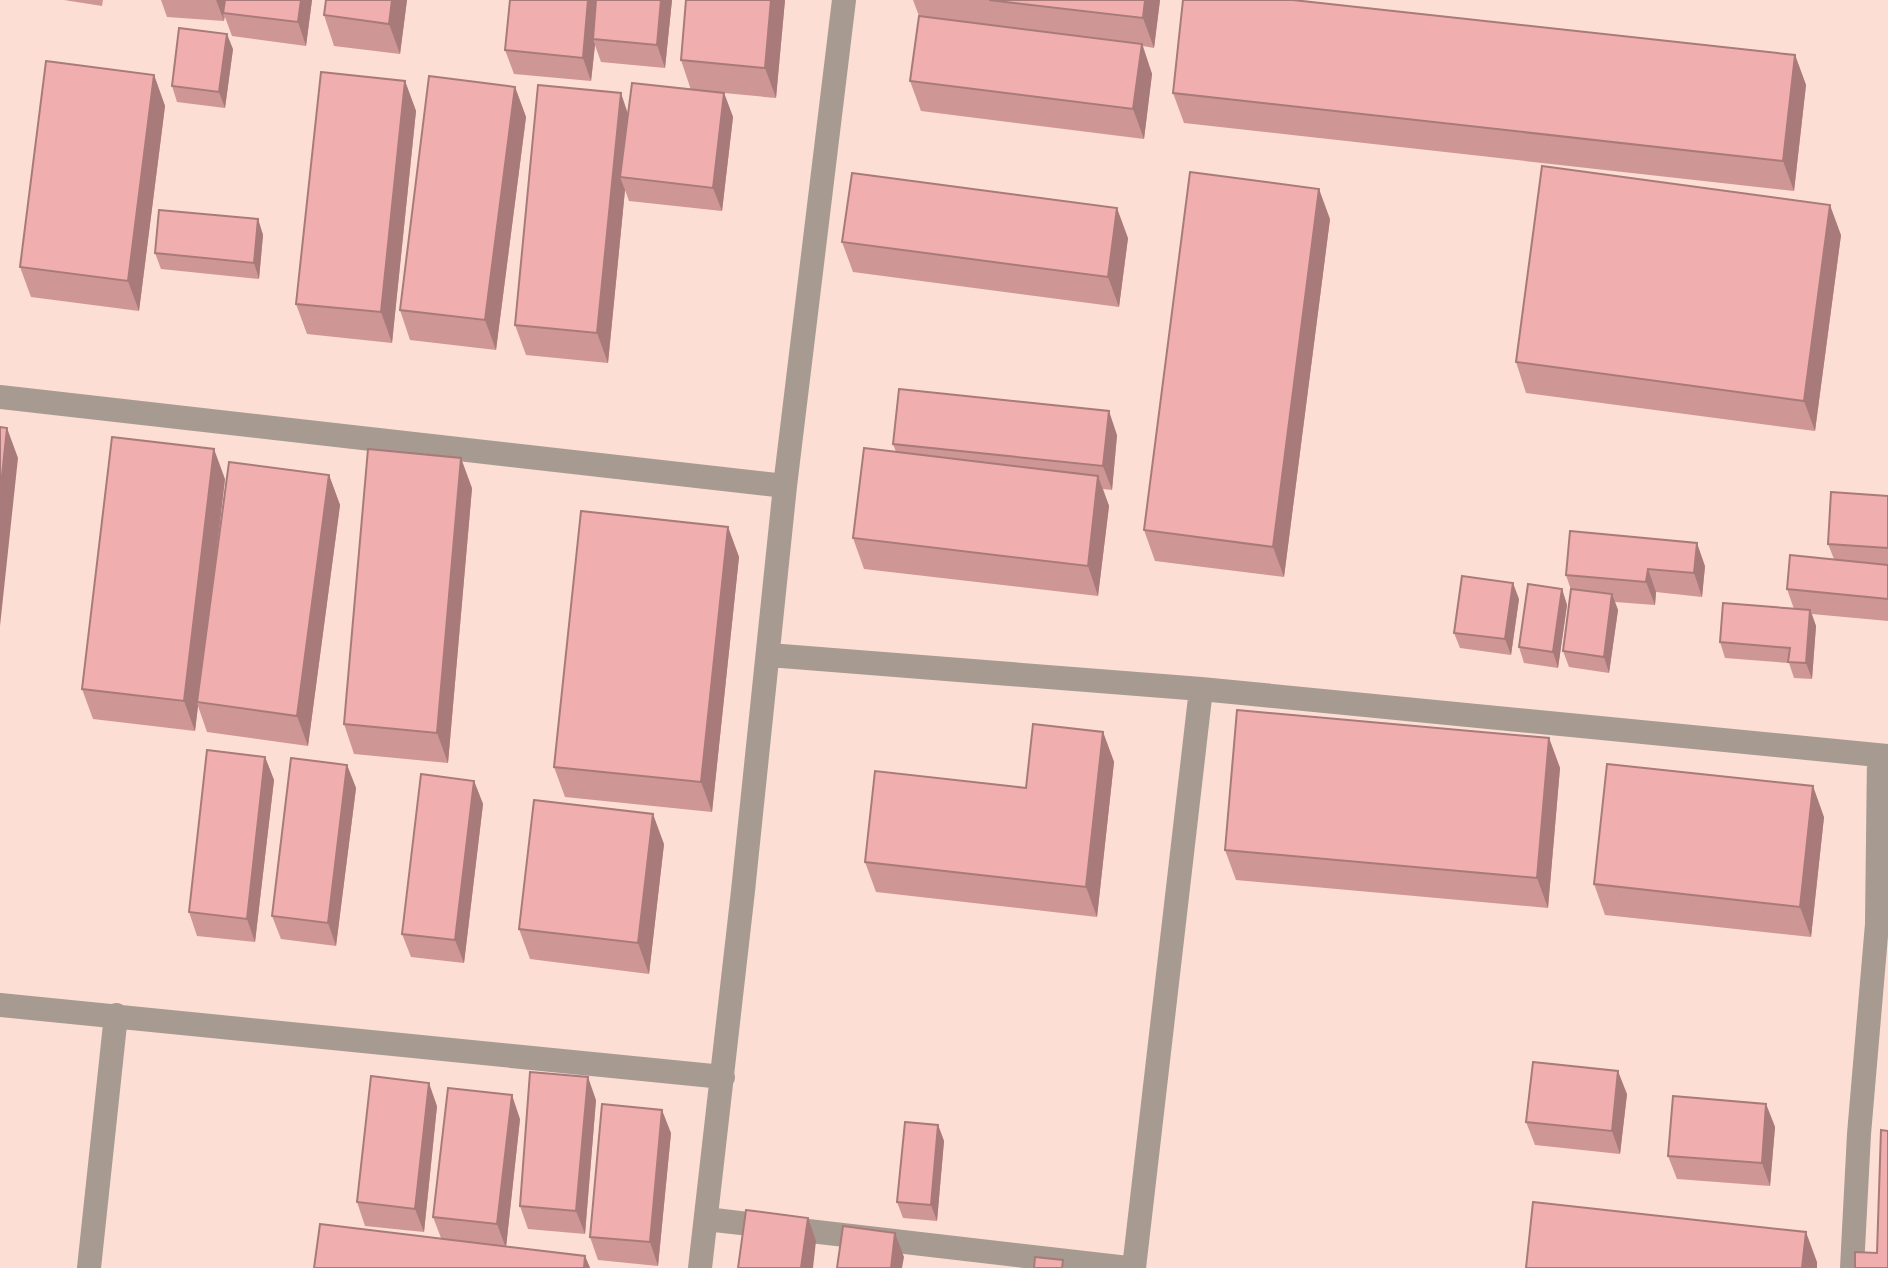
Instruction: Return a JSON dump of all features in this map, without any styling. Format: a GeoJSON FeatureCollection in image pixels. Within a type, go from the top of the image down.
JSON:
{"type":"FeatureCollection","features":[{"type":"Feature","properties":{"kind":"street"},"geometry":{"type":"LineString","coordinates":[[700,1268],[785,486],[844,0]]}},
{"type":"Feature","properties":{"kind":"street"},"geometry":{"type":"LineString","coordinates":[[0,397],[785,486]]}},
{"type":"Feature","properties":{"kind":"street"},"geometry":{"type":"LineString","coordinates":[[769,655],[1201,689],[1883,756],[1877,924],[1859,1134],[1852,1268]]}},
{"type":"Feature","properties":{"kind":"street"},"geometry":{"type":"LineString","coordinates":[[1134,1268],[1201,689]]}},
{"type":"Feature","properties":{"kind":"street"},"geometry":{"type":"LineString","coordinates":[[0,1005],[723,1077]]}},
{"type":"Feature","properties":{"kind":"street"},"geometry":{"type":"LineString","coordinates":[[89,1268],[116,1015]]}},
{"type":"Feature","properties":{"kind":"street"},"geometry":{"type":"LineString","coordinates":[[706,1219],[1128,1268]]}},
{"type":"Feature","properties":{"kind":"building"},"geometry":{"type":"Polygon","coordinates":[[[225,0],[301,0],[298,22],[223,13],[225,0]]]}},
{"type":"Feature","properties":{"kind":"building"},"geometry":{"type":"Polygon","coordinates":[[[326,0],[392,0],[389,24],[324,15],[326,0]]]}},
{"type":"Feature","properties":{"kind":"building"},"geometry":{"type":"Polygon","coordinates":[[[510,0],[588,0],[583,58],[505,50],[510,0]]]}},
{"type":"Feature","properties":{"kind":"building"},"geometry":{"type":"Polygon","coordinates":[[[596,0],[661,0],[657,45],[593,39],[596,0]]]}},
{"type":"Feature","properties":{"kind":"building"},"geometry":{"type":"Polygon","coordinates":[[[686,0],[771,0],[765,68],[681,60],[686,0]]]}},
{"type":"Feature","properties":{"kind":"building"},"geometry":{"type":"Polygon","coordinates":[[[989,0],[1145,0],[1143,18],[989,0]]]}},
{"type":"Feature","properties":{"kind":"building"},"geometry":{"type":"Polygon","coordinates":[[[1183,0],[1293,0],[1795,55],[1783,161],[1173,93],[1183,0]]]}},
{"type":"Feature","properties":{"kind":"building"},"geometry":{"type":"Polygon","coordinates":[[[919,16],[1142,44],[1133,109],[910,81],[919,16]]]}},
{"type":"Feature","properties":{"kind":"building"},"geometry":{"type":"Polygon","coordinates":[[[179,28],[227,34],[219,92],[172,86],[179,28]]]}},
{"type":"Feature","properties":{"kind":"building"},"geometry":{"type":"Polygon","coordinates":[[[46,61],[154,75],[128,281],[20,267],[46,61]]]}},
{"type":"Feature","properties":{"kind":"building"},"geometry":{"type":"Polygon","coordinates":[[[321,72],[405,81],[381,312],[296,304],[321,72]]]}},
{"type":"Feature","properties":{"kind":"building"},"geometry":{"type":"Polygon","coordinates":[[[429,76],[515,87],[485,320],[400,310],[429,76]]]}},
{"type":"Feature","properties":{"kind":"building"},"geometry":{"type":"Polygon","coordinates":[[[632,83],[724,93],[713,188],[620,177],[632,83]]]}},
{"type":"Feature","properties":{"kind":"building"},"geometry":{"type":"Polygon","coordinates":[[[538,85],[621,93],[597,333],[515,325],[538,85]]]}},
{"type":"Feature","properties":{"kind":"building"},"geometry":{"type":"Polygon","coordinates":[[[1542,166],[1830,205],[1804,401],[1516,362],[1542,166]]]}},
{"type":"Feature","properties":{"kind":"building"},"geometry":{"type":"Polygon","coordinates":[[[1190,172],[1319,189],[1273,547],[1144,530],[1190,172]]]}},
{"type":"Feature","properties":{"kind":"building"},"geometry":{"type":"Polygon","coordinates":[[[852,173],[1117,208],[1108,277],[842,242],[852,173]]]}},
{"type":"Feature","properties":{"kind":"building"},"geometry":{"type":"Polygon","coordinates":[[[159,210],[258,219],[254,263],[155,253],[159,210]]]}},
{"type":"Feature","properties":{"kind":"building"},"geometry":{"type":"Polygon","coordinates":[[[899,389],[1109,411],[1103,466],[893,444],[899,389]]]}},
{"type":"Feature","properties":{"kind":"building"},"geometry":{"type":"Polygon","coordinates":[[[0,427],[7,428],[0,495],[0,427]]]}},
{"type":"Feature","properties":{"kind":"building"},"geometry":{"type":"Polygon","coordinates":[[[112,437],[214,449],[184,701],[82,689],[112,437]]]}},
{"type":"Feature","properties":{"kind":"building"},"geometry":{"type":"Polygon","coordinates":[[[864,448],[1098,476],[1088,566],[853,538],[864,448]]]}},
{"type":"Feature","properties":{"kind":"building"},"geometry":{"type":"Polygon","coordinates":[[[368,449],[461,458],[437,733],[344,724],[368,449]]]}},
{"type":"Feature","properties":{"kind":"building"},"geometry":{"type":"Polygon","coordinates":[[[229,462],[329,475],[297,716],[197,702],[229,462]]]}},
{"type":"Feature","properties":{"kind":"building"},"geometry":{"type":"Polygon","coordinates":[[[1831,492],[1888,496],[1888,548],[1828,544],[1831,492]]]}},
{"type":"Feature","properties":{"kind":"building"},"geometry":{"type":"Polygon","coordinates":[[[581,511],[728,527],[701,782],[554,767],[581,511]]]}},
{"type":"Feature","properties":{"kind":"building"},"geometry":{"type":"Polygon","coordinates":[[[1570,531],[1697,543],[1694,573],[1648,569],[1646,582],[1566,575],[1570,531]]]}},
{"type":"Feature","properties":{"kind":"building"},"geometry":{"type":"Polygon","coordinates":[[[1790,555],[1888,565],[1888,599],[1787,589],[1790,555]]]}},
{"type":"Feature","properties":{"kind":"building"},"geometry":{"type":"Polygon","coordinates":[[[1462,576],[1513,583],[1505,639],[1454,633],[1462,576]]]}},
{"type":"Feature","properties":{"kind":"building"},"geometry":{"type":"Polygon","coordinates":[[[1528,584],[1562,589],[1553,652],[1519,647],[1528,584]]]}},
{"type":"Feature","properties":{"kind":"building"},"geometry":{"type":"Polygon","coordinates":[[[1571,589],[1612,594],[1604,657],[1563,651],[1571,589]]]}},
{"type":"Feature","properties":{"kind":"building"},"geometry":{"type":"Polygon","coordinates":[[[1723,603],[1810,610],[1806,663],[1788,662],[1790,648],[1720,642],[1723,603]]]}},
{"type":"Feature","properties":{"kind":"building"},"geometry":{"type":"Polygon","coordinates":[[[1237,710],[1549,738],[1537,878],[1225,850],[1237,710]]]}},
{"type":"Feature","properties":{"kind":"building"},"geometry":{"type":"Polygon","coordinates":[[[1033,724],[1103,732],[1086,887],[865,862],[875,771],[1026,788],[1033,724]]]}},
{"type":"Feature","properties":{"kind":"building"},"geometry":{"type":"Polygon","coordinates":[[[207,750],[265,757],[247,919],[189,912],[207,750]]]}},
{"type":"Feature","properties":{"kind":"building"},"geometry":{"type":"Polygon","coordinates":[[[291,758],[347,765],[328,923],[272,916],[291,758]]]}},
{"type":"Feature","properties":{"kind":"building"},"geometry":{"type":"Polygon","coordinates":[[[1607,764],[1813,786],[1800,907],[1594,884],[1607,764]]]}},
{"type":"Feature","properties":{"kind":"building"},"geometry":{"type":"Polygon","coordinates":[[[421,774],[474,781],[455,940],[402,934],[421,774]]]}},
{"type":"Feature","properties":{"kind":"building"},"geometry":{"type":"Polygon","coordinates":[[[534,800],[653,814],[638,943],[519,929],[534,800]]]}},
{"type":"Feature","properties":{"kind":"building"},"geometry":{"type":"Polygon","coordinates":[[[1533,1062],[1618,1071],[1612,1131],[1526,1122],[1533,1062]]]}},
{"type":"Feature","properties":{"kind":"building"},"geometry":{"type":"Polygon","coordinates":[[[530,1072],[588,1077],[576,1211],[520,1206],[530,1072]]]}},
{"type":"Feature","properties":{"kind":"building"},"geometry":{"type":"Polygon","coordinates":[[[371,1076],[429,1083],[415,1209],[357,1202],[371,1076]]]}},
{"type":"Feature","properties":{"kind":"building"},"geometry":{"type":"Polygon","coordinates":[[[448,1088],[512,1095],[497,1224],[433,1217],[448,1088]]]}},
{"type":"Feature","properties":{"kind":"building"},"geometry":{"type":"Polygon","coordinates":[[[1673,1096],[1766,1104],[1762,1163],[1668,1156],[1673,1096]]]}},
{"type":"Feature","properties":{"kind":"building"},"geometry":{"type":"Polygon","coordinates":[[[602,1104],[662,1110],[650,1242],[590,1237],[602,1104]]]}},
{"type":"Feature","properties":{"kind":"building"},"geometry":{"type":"Polygon","coordinates":[[[905,1122],[938,1125],[931,1205],[897,1202],[905,1122]]]}},
{"type":"Feature","properties":{"kind":"building"},"geometry":{"type":"Polygon","coordinates":[[[1881,1130],[1888,1131],[1888,1268],[1855,1268],[1855,1252],[1877,1253],[1881,1130]]]}},
{"type":"Feature","properties":{"kind":"building"},"geometry":{"type":"Polygon","coordinates":[[[1533,1202],[1806,1232],[1802,1268],[1526,1268],[1533,1202]]]}},
{"type":"Feature","properties":{"kind":"building"},"geometry":{"type":"Polygon","coordinates":[[[746,1210],[808,1218],[801,1268],[738,1268],[746,1210]]]}},
{"type":"Feature","properties":{"kind":"building"},"geometry":{"type":"Polygon","coordinates":[[[320,1224],[585,1256],[584,1268],[314,1268],[320,1224]]]}},
{"type":"Feature","properties":{"kind":"building"},"geometry":{"type":"Polygon","coordinates":[[[843,1226],[895,1233],[891,1268],[837,1268],[843,1226]]]}},
{"type":"Feature","properties":{"kind":"building"},"geometry":{"type":"Polygon","coordinates":[[[1035,1257],[1063,1260],[1062,1268],[1034,1268],[1035,1257]]]}}]}
